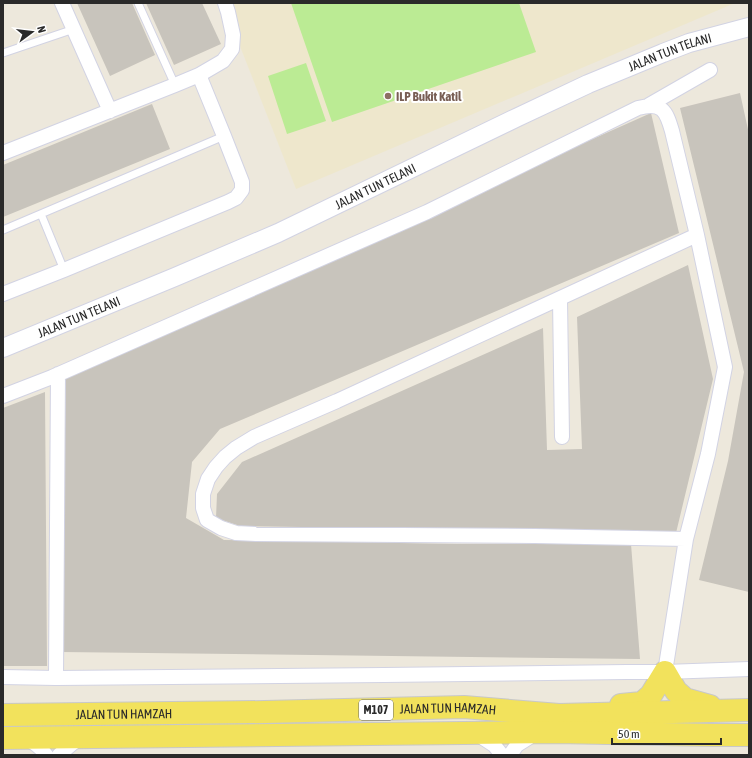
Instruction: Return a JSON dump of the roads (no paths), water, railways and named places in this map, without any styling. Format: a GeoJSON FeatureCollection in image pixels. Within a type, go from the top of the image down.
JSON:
{"type":"FeatureCollection","features":[{"type":"Feature","properties":{"kind":"main road"},"geometry":{"type":"LineString","coordinates":[[464,707],[575,707],[629,705],[642,703],[651,694],[665,672],[676,691],[685,699],[708,706],[749,707]]}},
{"type":"Feature","properties":{"kind":"main road","name":"JALAN TUN HAMZAH"},"geometry":{"type":"LineString","coordinates":[[3,715],[281,712],[464,707],[559,715],[749,710]]}},
{"type":"Feature","properties":{"kind":"main road","name":"JALAN TUN HAMZAH"},"geometry":{"type":"LineString","coordinates":[[3,738],[538,732],[746,735]]}},
{"type":"Feature","properties":{"kind":"street"},"geometry":{"type":"LineString","coordinates":[[62,3],[110,111]]}},
{"type":"Feature","properties":{"kind":"street"},"geometry":{"type":"LineString","coordinates":[[3,153],[199,75],[222,61],[232,49],[233,35],[225,3]]}},
{"type":"Feature","properties":{"kind":"street","name":"JALAN TUN TELANI"},"geometry":{"type":"LineString","coordinates":[[3,348],[278,233],[588,84],[689,43],[749,27]]}},
{"type":"Feature","properties":{"kind":"street"},"geometry":{"type":"LineString","coordinates":[[3,396],[58,374],[426,212],[638,108],[649,105],[710,70]]}},
{"type":"Feature","properties":{"kind":"street"},"geometry":{"type":"LineString","coordinates":[[3,294],[236,198],[242,190],[242,182],[199,75]]}},
{"type":"Feature","properties":{"kind":"street"},"geometry":{"type":"LineString","coordinates":[[649,105],[660,108],[668,117],[725,367],[708,454],[686,539],[665,672]]}},
{"type":"Feature","properties":{"kind":"street"},"geometry":{"type":"LineString","coordinates":[[686,539],[535,536],[256,534],[236,532],[220,528],[207,520],[203,508],[203,494],[208,479],[216,467],[236,448],[254,437],[338,401],[696,235]]}},
{"type":"Feature","properties":{"kind":"street"},"geometry":{"type":"LineString","coordinates":[[560,299],[562,438]]}},
{"type":"Feature","properties":{"kind":"street"},"geometry":{"type":"LineString","coordinates":[[56,678],[58,374]]}},
{"type":"Feature","properties":{"kind":"street"},"geometry":{"type":"LineString","coordinates":[[3,677],[369,676],[749,670]]}},
{"type":"Feature","properties":{"kind":"street"},"geometry":{"type":"LineString","coordinates":[[510,755],[517,745],[538,732]]}},
{"type":"Feature","properties":{"kind":"street"},"geometry":{"type":"LineString","coordinates":[[475,733],[494,745],[502,755]]}},
{"type":"Feature","properties":{"kind":"street"},"geometry":{"type":"LineString","coordinates":[[59,755],[82,737]]}},
{"type":"Feature","properties":{"kind":"street"},"geometry":{"type":"LineString","coordinates":[[26,738],[36,744],[46,755]]}},
{"type":"Feature","properties":{"kind":"lane"},"geometry":{"type":"LineString","coordinates":[[138,3],[175,85]]}},
{"type":"Feature","properties":{"kind":"lane"},"geometry":{"type":"LineString","coordinates":[[3,53],[74,29]]}},
{"type":"Feature","properties":{"kind":"lane"},"geometry":{"type":"LineString","coordinates":[[3,230],[224,136]]}},
{"type":"Feature","properties":{"kind":"lane"},"geometry":{"type":"LineString","coordinates":[[41,214],[64,270]]}},
{"type":"Feature","properties":{"kind":"place","name":"ILP Bukit Katil"},"geometry":{"type":"Point","coordinates":[388,96]}}]}
